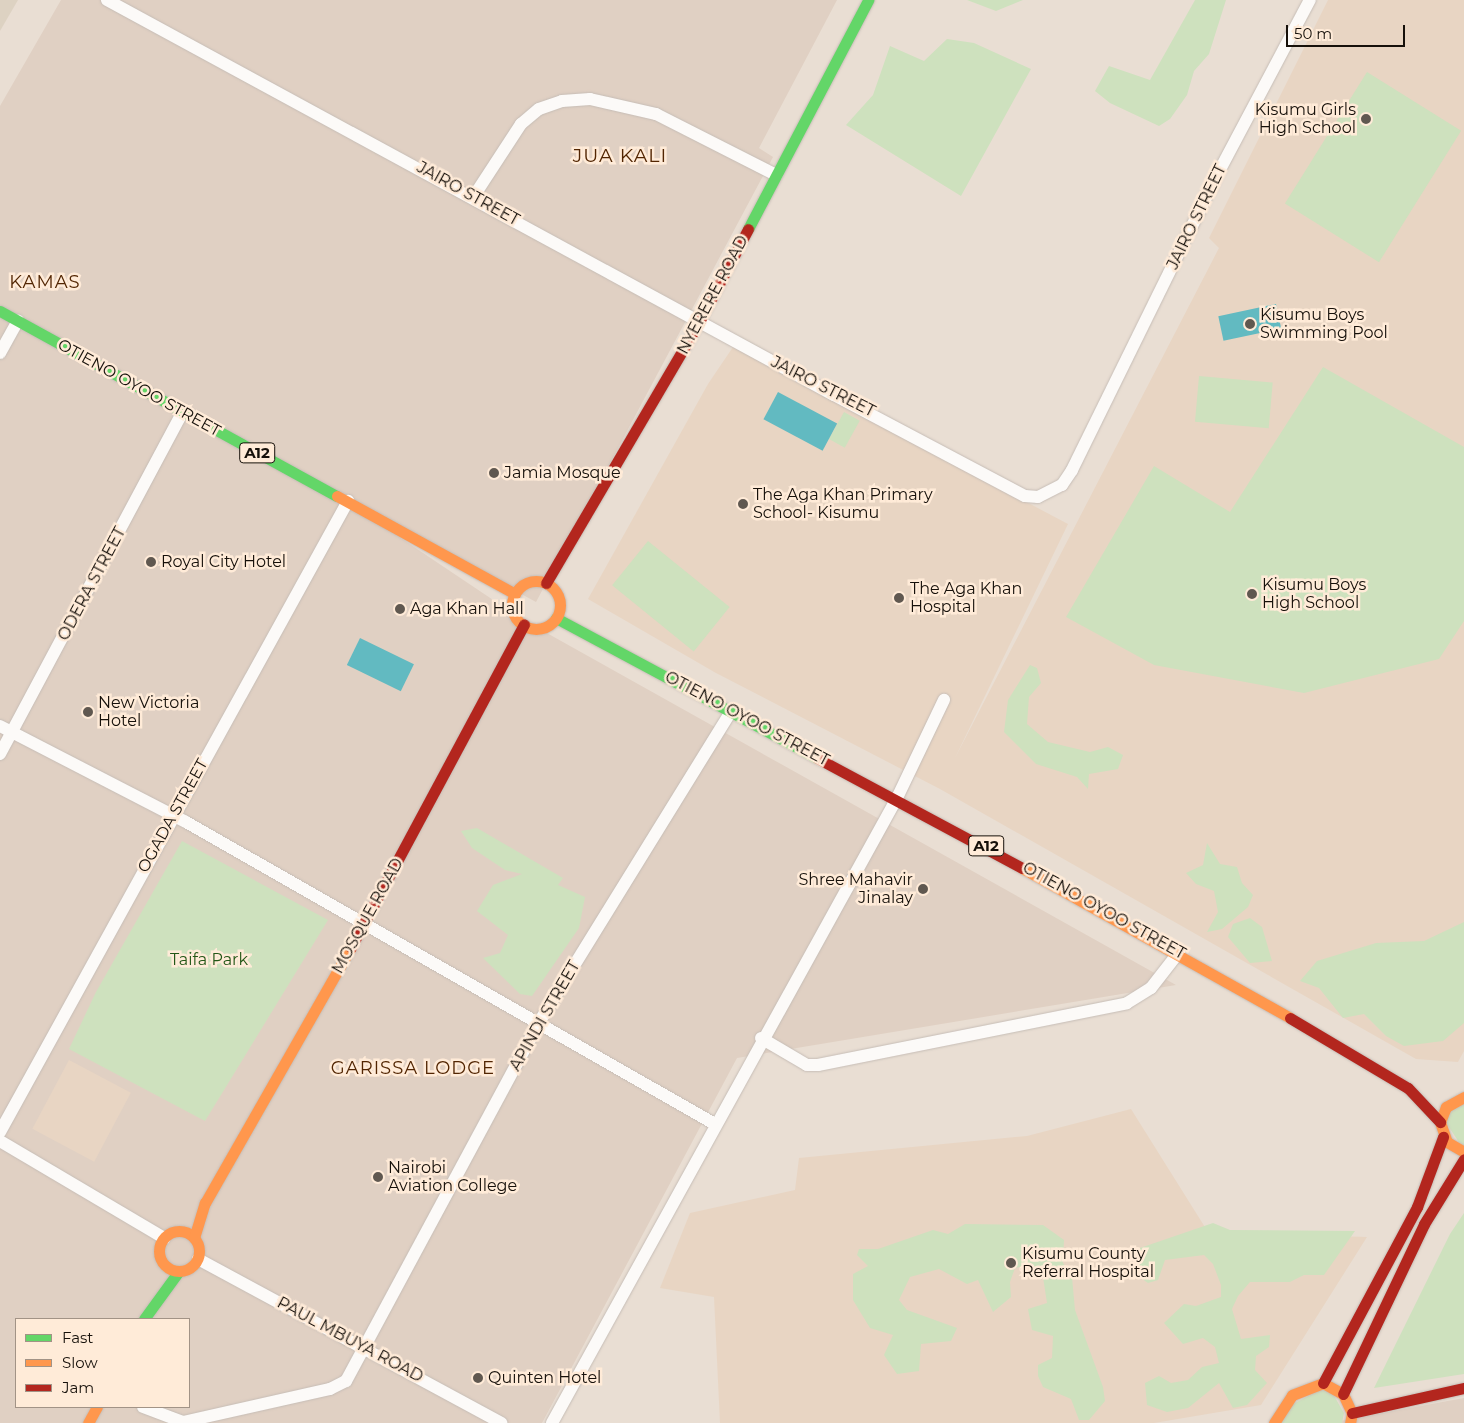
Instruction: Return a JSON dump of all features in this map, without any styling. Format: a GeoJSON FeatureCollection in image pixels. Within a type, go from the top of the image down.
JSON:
{"type":"FeatureCollection","features":[{"type":"Feature","properties":{"kind":"main road","name":"NYERERE ROAD"},"geometry":{"type":"LineString","coordinates":[[546,583],[700,322],[868,0]]}},
{"type":"Feature","properties":{"kind":"main road","name":"OTIENO OYOO STREET"},"geometry":{"type":"LineString","coordinates":[[0,311],[182,414],[348,501],[515,594]]}},
{"type":"Feature","properties":{"kind":"main road"},"geometry":{"type":"LineString","coordinates":[[528,582],[546,583],[560,602],[556,618],[541,628],[524,625],[513,611],[515,594],[528,582]]}},
{"type":"Feature","properties":{"kind":"main road","name":"OTIENO OYOO STREET"},"geometry":{"type":"LineString","coordinates":[[556,618],[897,798],[1179,952],[1408,1088]]}},
{"type":"Feature","properties":{"kind":"main road","name":"MOSQUE ROAD"},"geometry":{"type":"LineString","coordinates":[[194,1238],[205,1203],[365,923],[524,625]]}},
{"type":"Feature","properties":{"kind":"main road"},"geometry":{"type":"LineString","coordinates":[[1408,1088],[1452,1101]]}},
{"type":"Feature","properties":{"kind":"main road"},"geometry":{"type":"LineString","coordinates":[[1274,1423],[1292,1395],[1323,1383],[1417,1207],[1443,1137],[1440,1122],[1408,1088]]}},
{"type":"Feature","properties":{"kind":"main road"},"geometry":{"type":"LineString","coordinates":[[1440,1122],[1452,1101],[1464,1096]]}},
{"type":"Feature","properties":{"kind":"main road"},"geometry":{"type":"LineString","coordinates":[[1443,1137],[1464,1152]]}},
{"type":"Feature","properties":{"kind":"main road"},"geometry":{"type":"LineString","coordinates":[[1343,1394],[1424,1224],[1464,1159]]}},
{"type":"Feature","properties":{"kind":"main road","name":"MOSQUE ROAD"},"geometry":{"type":"LineString","coordinates":[[178,1231],[205,1203]]}},
{"type":"Feature","properties":{"kind":"main road"},"geometry":{"type":"LineString","coordinates":[[144,1318],[152,1302],[162,1262],[159,1249],[164,1238],[178,1231],[194,1238],[198,1259],[179,1271],[152,1302]]}},
{"type":"Feature","properties":{"kind":"main road"},"geometry":{"type":"LineString","coordinates":[[162,1262],[179,1271]]}},
{"type":"Feature","properties":{"kind":"main road"},"geometry":{"type":"LineString","coordinates":[[1323,1383],[1343,1394],[1351,1418],[1464,1388]]}},
{"type":"Feature","properties":{"kind":"main road"},"geometry":{"type":"LineString","coordinates":[[88,1423],[96,1408]]}},
{"type":"Feature","properties":{"kind":"street","name":"JAIRO STREET"},"geometry":{"type":"LineString","coordinates":[[107,0],[474,196],[700,322],[1025,496],[1049,494],[1072,470],[1214,181],[1310,0]]}},
{"type":"Feature","properties":{"kind":"street"},"geometry":{"type":"LineString","coordinates":[[474,196],[521,124],[539,109],[562,101],[590,99],[656,114],[776,175]]}},
{"type":"Feature","properties":{"kind":"street"},"geometry":{"type":"LineString","coordinates":[[0,353],[18,321]]}},
{"type":"Feature","properties":{"kind":"street","name":"ODERA STREET"},"geometry":{"type":"LineString","coordinates":[[0,754],[182,414]]}},
{"type":"Feature","properties":{"kind":"street","name":"OGADA STREET"},"geometry":{"type":"LineString","coordinates":[[0,1132],[172,816],[348,501]]}},
{"type":"Feature","properties":{"kind":"street"},"geometry":{"type":"LineString","coordinates":[[552,1423],[714,1123],[897,798],[944,700]]}},
{"type":"Feature","properties":{"kind":"street","name":"APINDI STREET"},"geometry":{"type":"LineString","coordinates":[[146,1408],[183,1422],[330,1389],[346,1381],[366,1348],[538,1024],[731,711]]}},
{"type":"Feature","properties":{"kind":"street"},"geometry":{"type":"LineString","coordinates":[[0,726],[172,816],[365,923],[538,1024],[714,1123]]}},
{"type":"Feature","properties":{"kind":"street"},"geometry":{"type":"LineString","coordinates":[[761,1038],[806,1065],[818,1065],[1127,1003],[1151,988],[1179,952]]}},
{"type":"Feature","properties":{"kind":"street"},"geometry":{"type":"LineString","coordinates":[[0,1141],[164,1238]]}},
{"type":"Feature","properties":{"kind":"street","name":"PAUL MBUYA ROAD"},"geometry":{"type":"LineString","coordinates":[[198,1259],[366,1348],[501,1423]]}},
{"type":"Feature","properties":{"kind":"shaded area"},"geometry":{"type":"Polygon","coordinates":[[[0,0],[18,0],[0,31],[0,0]]]}},
{"type":"Feature","properties":{"kind":"shaded area"},"geometry":{"type":"Polygon","coordinates":[[[61,0],[837,0],[759,148],[773,157],[536,602],[58,342],[347,502],[520,618],[1176,985],[737,1058],[542,1423],[0,1423],[0,106],[61,0]]]}},
{"type":"Feature","properties":{"kind":"shaded area"},"geometry":{"type":"Polygon","coordinates":[[[1328,0],[1464,0],[1464,1051],[1458,1062],[1416,1059],[940,789],[716,673],[588,599],[708,384],[733,347],[1068,524],[955,758],[1219,248],[1209,238],[1328,0]]]}},
{"type":"Feature","properties":{"kind":"shaded area"},"geometry":{"type":"Polygon","coordinates":[[[69,1060],[131,1093],[94,1162],[32,1129],[69,1060]]]}},
{"type":"Feature","properties":{"kind":"shaded area","name":"Kisumu County Referral Hospital"},"geometry":{"type":"Polygon","coordinates":[[[1131,1109],[1208,1232],[1367,1237],[1261,1405],[1154,1423],[720,1423],[714,1297],[660,1288],[690,1213],[795,1190],[799,1158],[1027,1136],[1131,1109]]]}},
{"type":"Feature","properties":{"kind":"shaded area"},"geometry":{"type":"Polygon","coordinates":[[[1464,1398],[1464,1423],[1339,1423],[1340,1421],[1464,1398]]]}},
{"type":"Feature","properties":{"kind":"green space"},"geometry":{"type":"Polygon","coordinates":[[[967,0],[1023,0],[996,11],[967,0]]]}},
{"type":"Feature","properties":{"kind":"green space"},"geometry":{"type":"Polygon","coordinates":[[[1195,0],[1226,0],[1209,54],[1194,71],[1187,95],[1170,119],[1159,126],[1110,103],[1095,91],[1109,66],[1150,80],[1195,0]]]}},
{"type":"Feature","properties":{"kind":"green space"},"geometry":{"type":"Polygon","coordinates":[[[947,39],[974,43],[1031,69],[961,196],[846,125],[873,95],[890,46],[924,61],[947,39]]]}},
{"type":"Feature","properties":{"kind":"green space"},"geometry":{"type":"Polygon","coordinates":[[[1367,72],[1461,131],[1379,262],[1285,203],[1367,72]]]}},
{"type":"Feature","properties":{"kind":"green space"},"geometry":{"type":"Polygon","coordinates":[[[1323,367],[1464,447],[1464,621],[1439,659],[1304,693],[1154,665],[1066,617],[1154,466],[1230,512],[1323,367]]]}},
{"type":"Feature","properties":{"kind":"green space"},"geometry":{"type":"Polygon","coordinates":[[[1199,376],[1273,382],[1269,428],[1195,422],[1199,376]]]}},
{"type":"Feature","properties":{"kind":"green space"},"geometry":{"type":"Polygon","coordinates":[[[844,412],[860,421],[845,448],[829,439],[844,412]]]}},
{"type":"Feature","properties":{"kind":"green space"},"geometry":{"type":"Polygon","coordinates":[[[648,541],[730,607],[694,651],[612,585],[648,541]]]}},
{"type":"Feature","properties":{"kind":"green space"},"geometry":{"type":"Polygon","coordinates":[[[1030,665],[1037,668],[1041,683],[1029,697],[1027,724],[1048,742],[1090,752],[1108,747],[1123,755],[1118,769],[1089,774],[1088,789],[1077,777],[1036,764],[1004,732],[1008,700],[1030,665]]]}},
{"type":"Feature","properties":{"kind":"green space"},"geometry":{"type":"Polygon","coordinates":[[[477,828],[563,878],[558,885],[585,897],[579,928],[532,996],[520,994],[483,958],[500,953],[508,935],[477,911],[493,885],[522,874],[505,870],[472,848],[461,831],[477,828]]]}},
{"type":"Feature","properties":{"kind":"green space","name":"Taifa Park"},"geometry":{"type":"Polygon","coordinates":[[[182,841],[328,920],[205,1121],[69,1049],[96,992],[182,841]]]}},
{"type":"Feature","properties":{"kind":"green space"},"geometry":{"type":"Polygon","coordinates":[[[1207,843],[1220,864],[1237,867],[1242,883],[1253,895],[1248,907],[1222,929],[1207,932],[1218,912],[1214,891],[1196,884],[1186,873],[1203,865],[1207,843]]]}},
{"type":"Feature","properties":{"kind":"green space"},"geometry":{"type":"Polygon","coordinates":[[[1250,918],[1262,927],[1272,961],[1250,963],[1228,937],[1233,924],[1250,918]]]}},
{"type":"Feature","properties":{"kind":"green space"},"geometry":{"type":"Polygon","coordinates":[[[1464,922],[1464,1023],[1443,1041],[1404,1046],[1386,1036],[1364,1014],[1343,1018],[1319,988],[1300,981],[1317,961],[1376,943],[1424,941],[1464,922]]]}},
{"type":"Feature","properties":{"kind":"green space"},"geometry":{"type":"Polygon","coordinates":[[[1464,1100],[1464,1150],[1443,1118],[1464,1100]]]}},
{"type":"Feature","properties":{"kind":"green space"},"geometry":{"type":"Polygon","coordinates":[[[1464,1213],[1464,1374],[1374,1388],[1450,1234],[1464,1213]]]}},
{"type":"Feature","properties":{"kind":"green space"},"geometry":{"type":"Polygon","coordinates":[[[1213,1223],[1230,1230],[1355,1231],[1324,1275],[1304,1275],[1290,1282],[1250,1282],[1238,1296],[1232,1309],[1241,1339],[1270,1335],[1269,1347],[1256,1356],[1255,1370],[1267,1383],[1247,1405],[1233,1408],[1219,1383],[1188,1408],[1167,1412],[1147,1405],[1145,1383],[1159,1376],[1171,1383],[1188,1380],[1202,1367],[1219,1363],[1215,1347],[1203,1338],[1183,1344],[1164,1323],[1184,1304],[1196,1306],[1221,1297],[1221,1285],[1213,1264],[1204,1255],[1165,1260],[1158,1280],[1148,1283],[1138,1276],[1140,1248],[1213,1223]]]}},
{"type":"Feature","properties":{"kind":"green space"},"geometry":{"type":"Polygon","coordinates":[[[965,1224],[1043,1225],[1064,1240],[1063,1263],[1072,1277],[1075,1310],[1103,1387],[1105,1401],[1089,1420],[1079,1420],[1071,1399],[1043,1387],[1038,1376],[1038,1365],[1052,1358],[1053,1336],[1032,1330],[1028,1309],[1047,1303],[1043,1277],[1030,1265],[1015,1268],[1010,1282],[1011,1297],[993,1312],[978,1280],[967,1284],[939,1269],[910,1277],[899,1300],[907,1310],[957,1328],[951,1341],[921,1344],[919,1371],[897,1374],[884,1355],[893,1335],[870,1328],[853,1300],[853,1274],[868,1266],[857,1255],[859,1249],[878,1249],[933,1230],[948,1234],[965,1224]]]}},
{"type":"Feature","properties":{"kind":"green space"},"geometry":{"type":"Polygon","coordinates":[[[1322,1389],[1333,1394],[1344,1413],[1342,1423],[1280,1423],[1293,1404],[1322,1389]]]}},
{"type":"Feature","properties":{"kind":"water","name":"Kisumu Boys Swimming Pool"},"geometry":{"type":"Polygon","coordinates":[[[1276,304],[1281,328],[1223,341],[1218,316],[1276,304]]]}},
{"type":"Feature","properties":{"kind":"water"},"geometry":{"type":"Polygon","coordinates":[[[778,392],[837,423],[823,451],[763,419],[778,392]]]}},
{"type":"Feature","properties":{"kind":"water"},"geometry":{"type":"Polygon","coordinates":[[[360,638],[414,664],[401,691],[347,665],[360,638]]]}},
{"type":"Feature","properties":{"kind":"traffic: fast"},"geometry":{"type":"LineString","coordinates":[[748,229],[868,0]]}},
{"type":"Feature","properties":{"kind":"traffic: fast"},"geometry":{"type":"LineString","coordinates":[[0,311],[337,496]]}},
{"type":"Feature","properties":{"kind":"traffic: fast"},"geometry":{"type":"LineString","coordinates":[[556,618],[817,758]]}},
{"type":"Feature","properties":{"kind":"traffic: fast"},"geometry":{"type":"LineString","coordinates":[[145,1318],[179,1271]]}},
{"type":"Feature","properties":{"kind":"traffic: slow"},"geometry":{"type":"LineString","coordinates":[[337,496],[515,594]]}},
{"type":"Feature","properties":{"kind":"traffic: slow"},"geometry":{"type":"LineString","coordinates":[[536,581],[545,583],[553,588],[558,596],[560,605],[558,614],[553,622],[545,627],[536,629],[527,627],[519,622],[514,614],[512,605],[514,596],[519,588],[527,583],[536,581]]}},
{"type":"Feature","properties":{"kind":"traffic: slow"},"geometry":{"type":"LineString","coordinates":[[1022,868],[1290,1018]]}},
{"type":"Feature","properties":{"kind":"traffic: slow"},"geometry":{"type":"LineString","coordinates":[[194,1238],[205,1203],[351,947]]}},
{"type":"Feature","properties":{"kind":"traffic: slow"},"geometry":{"type":"LineString","coordinates":[[1464,1097],[1446,1107],[1440,1122],[1447,1142],[1464,1152]]}},
{"type":"Feature","properties":{"kind":"traffic: slow"},"geometry":{"type":"LineString","coordinates":[[175,1231],[183,1231],[190,1234],[196,1240],[199,1251],[196,1262],[190,1268],[183,1271],[175,1271],[168,1268],[162,1262],[159,1255],[159,1247],[162,1240],[168,1234],[175,1231]]}},
{"type":"Feature","properties":{"kind":"traffic: slow"},"geometry":{"type":"LineString","coordinates":[[1274,1423],[1292,1395],[1323,1383],[1343,1394],[1352,1413],[1350,1423]]}},
{"type":"Feature","properties":{"kind":"traffic: slow"},"geometry":{"type":"LineString","coordinates":[[88,1423],[96,1408]]}},
{"type":"Feature","properties":{"kind":"traffic: jam"},"geometry":{"type":"LineString","coordinates":[[546,583],[699,322],[748,229]]}},
{"type":"Feature","properties":{"kind":"traffic: jam"},"geometry":{"type":"LineString","coordinates":[[351,947],[524,625]]}},
{"type":"Feature","properties":{"kind":"traffic: jam"},"geometry":{"type":"LineString","coordinates":[[817,758],[1022,868]]}},
{"type":"Feature","properties":{"kind":"traffic: jam"},"geometry":{"type":"LineString","coordinates":[[1290,1018],[1408,1088],[1440,1122]]}},
{"type":"Feature","properties":{"kind":"traffic: jam"},"geometry":{"type":"LineString","coordinates":[[1323,1383],[1417,1207],[1443,1137]]}},
{"type":"Feature","properties":{"kind":"traffic: jam"},"geometry":{"type":"LineString","coordinates":[[1343,1394],[1424,1224],[1464,1159]]}},
{"type":"Feature","properties":{"kind":"traffic: jam"},"geometry":{"type":"LineString","coordinates":[[1352,1413],[1464,1388]]}},
{"type":"Feature","properties":{"kind":"place","name":"Kisumu Girls High School"},"geometry":{"type":"Point","coordinates":[1366,119]}},
{"type":"Feature","properties":{"kind":"place","name":"Kisumu Boys Swimming Pool"},"geometry":{"type":"Point","coordinates":[1250,324]}},
{"type":"Feature","properties":{"kind":"place","name":"Jamia Mosque"},"geometry":{"type":"Point","coordinates":[494,473]}},
{"type":"Feature","properties":{"kind":"place","name":"The Aga Khan Primary School- Kisumu"},"geometry":{"type":"Point","coordinates":[743,504]}},
{"type":"Feature","properties":{"kind":"place","name":"Royal City Hotel"},"geometry":{"type":"Point","coordinates":[151,562]}},
{"type":"Feature","properties":{"kind":"place","name":"Kisumu Boys High School"},"geometry":{"type":"Point","coordinates":[1252,594]}},
{"type":"Feature","properties":{"kind":"place","name":"The Aga Khan Hospital"},"geometry":{"type":"Point","coordinates":[899,598]}},
{"type":"Feature","properties":{"kind":"place","name":"Aga Khan Hall"},"geometry":{"type":"Point","coordinates":[400,609]}},
{"type":"Feature","properties":{"kind":"place","name":"New Victoria Hotel"},"geometry":{"type":"Point","coordinates":[88,712]}},
{"type":"Feature","properties":{"kind":"place","name":"Shree Mahavir Jinalay"},"geometry":{"type":"Point","coordinates":[923,889]}},
{"type":"Feature","properties":{"kind":"place","name":"Nairobi Aviation College"},"geometry":{"type":"Point","coordinates":[378,1177]}},
{"type":"Feature","properties":{"kind":"place","name":"Kisumu County Referral Hospital"},"geometry":{"type":"Point","coordinates":[1011,1263]}},
{"type":"Feature","properties":{"kind":"place","name":"Quinten Hotel"},"geometry":{"type":"Point","coordinates":[478,1378]}},
{"type":"Feature","properties":{"kind":"district","name":"JUA KALI"},"geometry":{"type":"Point","coordinates":[620,156]}},
{"type":"Feature","properties":{"kind":"district","name":"KAMAS"},"geometry":{"type":"Point","coordinates":[45,282]}},
{"type":"Feature","properties":{"kind":"district","name":"GARISSA LODGE"},"geometry":{"type":"Point","coordinates":[413,1068]}}]}
